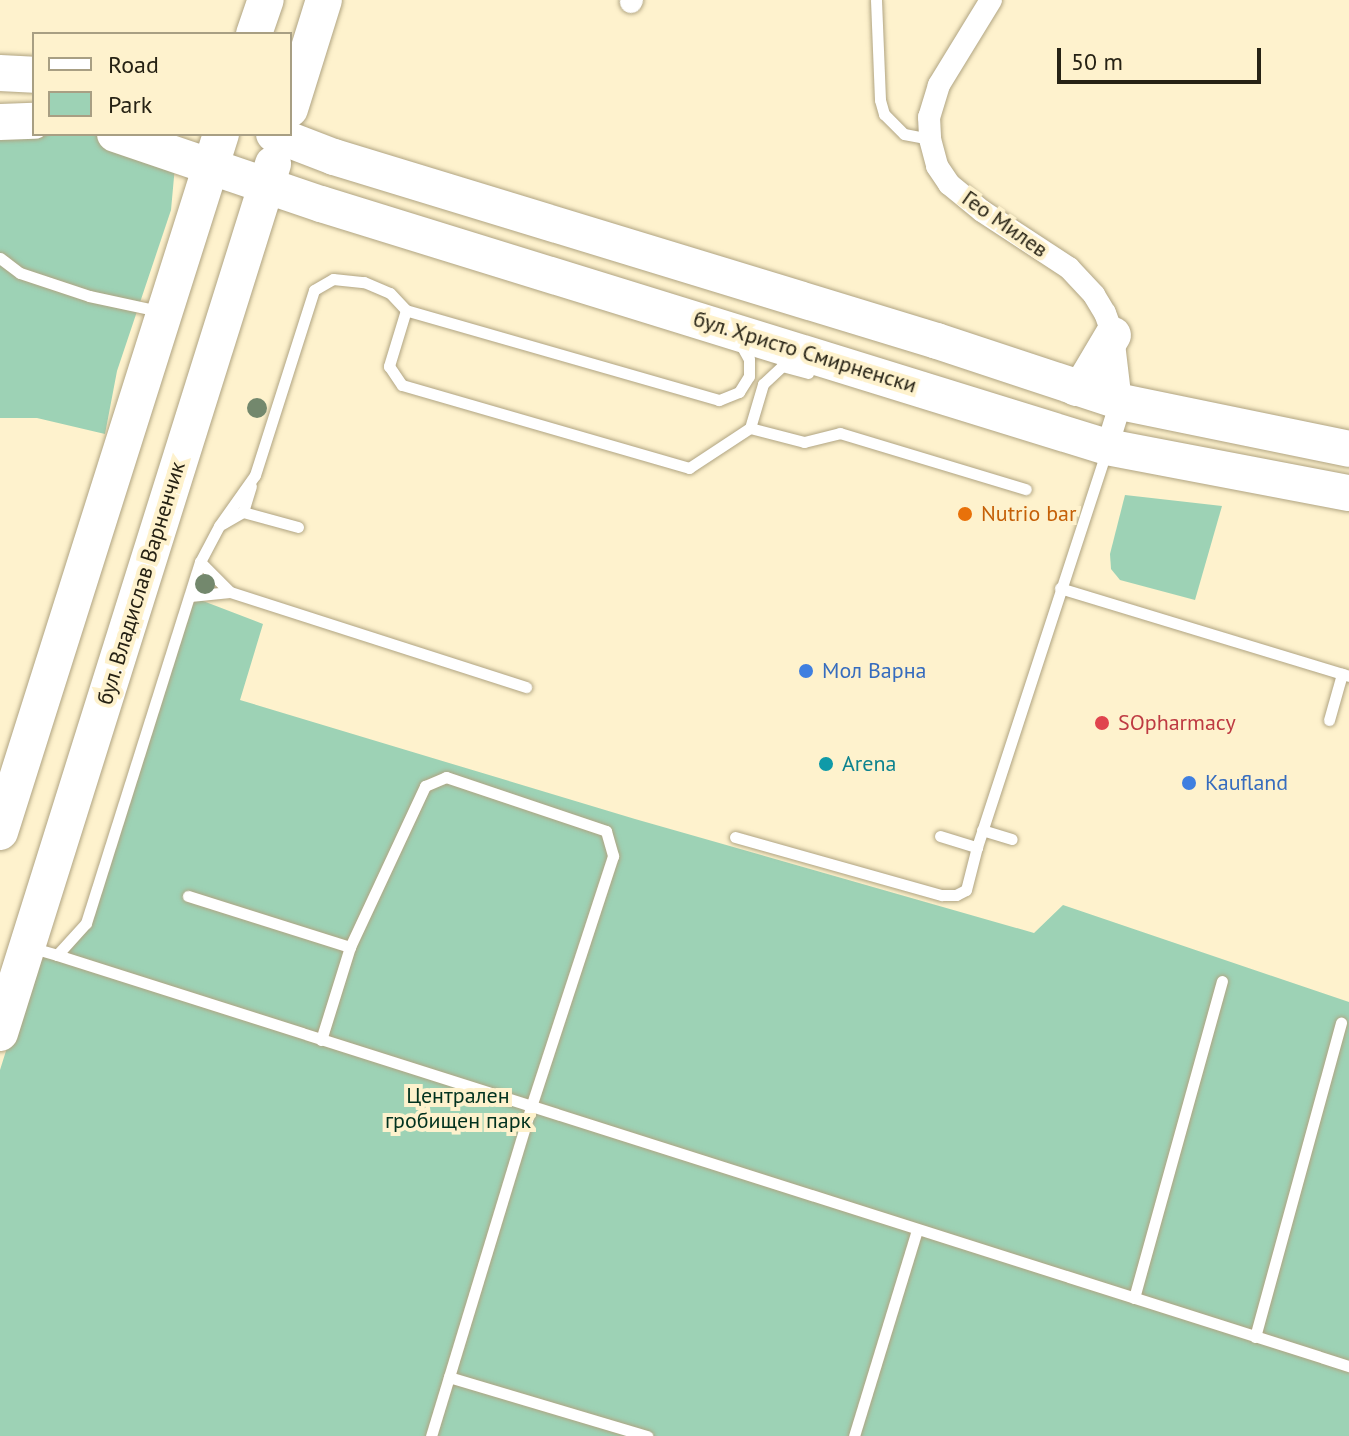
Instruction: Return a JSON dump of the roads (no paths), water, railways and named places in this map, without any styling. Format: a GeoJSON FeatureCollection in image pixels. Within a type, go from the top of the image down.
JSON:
{"type":"FeatureCollection","features":[{"type":"Feature","properties":{"kind":"main road"},"geometry":{"type":"LineString","coordinates":[[255,32],[266,0]]}},
{"type":"Feature","properties":{"kind":"main road","name":"бул. Владислав Варненчик"},"geometry":{"type":"LineString","coordinates":[[292,98],[324,0]]}},
{"type":"Feature","properties":{"kind":"main road"},"geometry":{"type":"LineString","coordinates":[[0,73],[32,75]]}},
{"type":"Feature","properties":{"kind":"main road"},"geometry":{"type":"LineString","coordinates":[[292,134],[334,157],[937,341],[1121,402],[1349,449]]}},
{"type":"Feature","properties":{"kind":"main road","name":"бул. Христо Смирненски"},"geometry":{"type":"LineString","coordinates":[[121,136],[209,168],[1107,447],[1349,493]]}},
{"type":"Feature","properties":{"kind":"main road"},"geometry":{"type":"LineString","coordinates":[[0,832],[220,136]]}},
{"type":"Feature","properties":{"kind":"main road","name":"бул. Владислав Варненчик"},"geometry":{"type":"LineString","coordinates":[[0,1033],[42,951],[280,136]]}},
{"type":"Feature","properties":{"kind":"main road"},"geometry":{"type":"LineString","coordinates":[[1076,388],[1087,379],[1113,335]]}},
{"type":"Feature","properties":{"kind":"street","name":"Гео Милев"},"geometry":{"type":"LineString","coordinates":[[991,0],[939,85],[929,117],[930,139],[937,166],[949,184],[982,211],[1069,268],[1094,295],[1113,335],[1121,402],[1107,447]]}},
{"type":"Feature","properties":{"kind":"lane"},"geometry":{"type":"LineString","coordinates":[[876,0],[880,100],[884,114],[904,134],[930,139]]}},
{"type":"Feature","properties":{"kind":"lane"},"geometry":{"type":"LineString","coordinates":[[0,258],[20,273],[89,296],[164,312]]}},
{"type":"Feature","properties":{"kind":"lane"},"geometry":{"type":"LineString","coordinates":[[219,526],[243,512],[314,290],[333,279],[364,282],[390,293],[406,310],[719,400],[729,398],[745,384],[749,359],[739,342],[698,320]]}},
{"type":"Feature","properties":{"kind":"lane"},"geometry":{"type":"LineString","coordinates":[[406,310],[389,366],[402,385],[689,468],[750,428],[763,384],[782,366],[821,376]]}},
{"type":"Feature","properties":{"kind":"lane"},"geometry":{"type":"LineString","coordinates":[[847,382],[896,380]]}},
{"type":"Feature","properties":{"kind":"lane"},"geometry":{"type":"LineString","coordinates":[[750,428],[804,442],[840,433],[1026,489]]}},
{"type":"Feature","properties":{"kind":"lane"},"geometry":{"type":"LineString","coordinates":[[735,837],[942,895],[956,895],[966,890],[982,830],[1107,447]]}},
{"type":"Feature","properties":{"kind":"lane"},"geometry":{"type":"LineString","coordinates":[[42,951],[86,923],[200,562],[219,526],[255,475]]}},
{"type":"Feature","properties":{"kind":"lane"},"geometry":{"type":"LineString","coordinates":[[243,512],[298,527]]}},
{"type":"Feature","properties":{"kind":"lane"},"geometry":{"type":"LineString","coordinates":[[200,562],[230,592]]}},
{"type":"Feature","properties":{"kind":"lane"},"geometry":{"type":"LineString","coordinates":[[1060,588],[1346,675],[1329,720]]}},
{"type":"Feature","properties":{"kind":"lane"},"geometry":{"type":"LineString","coordinates":[[190,596],[230,592],[526,687]]}},
{"type":"Feature","properties":{"kind":"lane"},"geometry":{"type":"LineString","coordinates":[[321,1040],[350,947],[425,786],[446,777],[606,831],[613,856],[531,1107],[431,1436]]}},
{"type":"Feature","properties":{"kind":"lane"},"geometry":{"type":"LineString","coordinates":[[982,830],[1012,839]]}},
{"type":"Feature","properties":{"kind":"lane"},"geometry":{"type":"LineString","coordinates":[[940,836],[977,847]]}},
{"type":"Feature","properties":{"kind":"lane"},"geometry":{"type":"LineString","coordinates":[[188,896],[350,947]]}},
{"type":"Feature","properties":{"kind":"lane"},"geometry":{"type":"LineString","coordinates":[[42,951],[1349,1366]]}},
{"type":"Feature","properties":{"kind":"lane"},"geometry":{"type":"LineString","coordinates":[[1134,1298],[1222,981]]}},
{"type":"Feature","properties":{"kind":"lane"},"geometry":{"type":"LineString","coordinates":[[1255,1337],[1341,1023]]}},
{"type":"Feature","properties":{"kind":"lane"},"geometry":{"type":"LineString","coordinates":[[854,1436],[917,1230]]}},
{"type":"Feature","properties":{"kind":"lane"},"geometry":{"type":"LineString","coordinates":[[449,1377],[647,1436]]}},
{"type":"Feature","properties":{"kind":"place","name":"Nutrio bar"},"geometry":{"type":"Point","coordinates":[965,514]}},
{"type":"Feature","properties":{"kind":"place","name":"Мол Варна"},"geometry":{"type":"Point","coordinates":[806,671]}},
{"type":"Feature","properties":{"kind":"place","name":"SOpharmacy"},"geometry":{"type":"Point","coordinates":[1102,723]}},
{"type":"Feature","properties":{"kind":"place","name":"Arena"},"geometry":{"type":"Point","coordinates":[826,764]}},
{"type":"Feature","properties":{"kind":"place","name":"Kaufland"},"geometry":{"type":"Point","coordinates":[1189,783]}},
{"type":"Feature","properties":{"kind":"park label","name":"Централен гробищен парк"},"geometry":{"type":"Point","coordinates":[458,1108]}}]}
